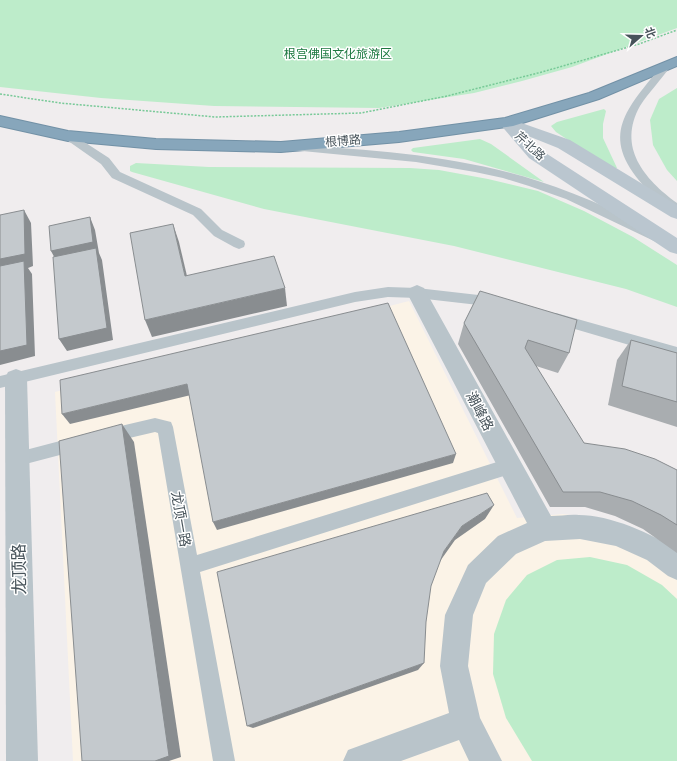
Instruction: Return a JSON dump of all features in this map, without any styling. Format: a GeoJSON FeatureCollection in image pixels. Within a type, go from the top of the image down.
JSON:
{"type":"FeatureCollection","features":[{"type":"Feature","properties":{"kind":"highway","name":"根博路"},"geometry":{"type":"LineString","coordinates":[[0,121],[68,136],[156,144],[281,147],[399,137],[507,123],[594,96],[671,64]]}},
{"type":"Feature","properties":{"kind":"main road","name":"芹北路"},"geometry":{"type":"LineString","coordinates":[[507,123],[564,144],[677,213]]}},
{"type":"Feature","properties":{"kind":"main road","name":"芹北路"},"geometry":{"type":"LineString","coordinates":[[507,123],[536,154],[677,247]]}},
{"type":"Feature","properties":{"kind":"street","name":"潮峰路"},"geometry":{"type":"LineString","coordinates":[[417,293],[544,529]]}},
{"type":"Feature","properties":{"kind":"street","name":"龙顶路"},"geometry":{"type":"LineString","coordinates":[[8,380],[18,459],[22,761]]}},
{"type":"Feature","properties":{"kind":"street"},"geometry":{"type":"LineString","coordinates":[[486,761],[466,722],[454,666],[459,615],[477,574],[507,545],[544,529],[580,526],[618,534],[656,551],[677,567]]}},
{"type":"Feature","properties":{"kind":"street"},"geometry":{"type":"LineString","coordinates":[[359,761],[466,722]]}},
{"type":"Feature","properties":{"kind":"lane"},"geometry":{"type":"LineString","coordinates":[[671,64],[639,100],[631,114],[624,141],[631,162],[643,179],[667,202],[677,209]]}},
{"type":"Feature","properties":{"kind":"lane"},"geometry":{"type":"LineString","coordinates":[[68,136],[105,161],[116,175],[197,212],[218,233],[238,244]]}},
{"type":"Feature","properties":{"kind":"lane"},"geometry":{"type":"LineString","coordinates":[[281,147],[388,154],[460,164],[497,173],[569,196],[677,247]]}},
{"type":"Feature","properties":{"kind":"lane"},"geometry":{"type":"LineString","coordinates":[[8,380],[355,297],[388,292],[417,293],[512,305]]}},
{"type":"Feature","properties":{"kind":"lane"},"geometry":{"type":"LineString","coordinates":[[542,314],[677,353]]}},
{"type":"Feature","properties":{"kind":"lane","name":"龙顶一路"},"geometry":{"type":"LineString","coordinates":[[18,459],[155,424],[165,427],[224,761]]}},
{"type":"Feature","properties":{"kind":"lane"},"geometry":{"type":"LineString","coordinates":[[190,566],[510,466]]}},
{"type":"Feature","properties":{"kind":"path"},"geometry":{"type":"LineString","coordinates":[[0,94],[60,103],[215,117],[362,113],[447,96],[542,72],[639,44],[677,30]]}},
{"type":"Feature","properties":{"kind":"shaded area"},"geometry":{"type":"Polygon","coordinates":[[[409,301],[517,518],[563,514],[603,520],[677,556],[677,761],[73,761],[55,392],[409,301]]]}},
{"type":"Feature","properties":{"kind":"green space","name":"根宫佛国文化旅游区"},"geometry":{"type":"Polygon","coordinates":[[[0,0],[677,0],[677,28],[572,67],[474,93],[379,108],[214,106],[101,98],[0,87],[0,0]]]}},
{"type":"Feature","properties":{"kind":"green space"},"geometry":{"type":"Polygon","coordinates":[[[677,88],[677,181],[667,170],[653,145],[650,120],[659,99],[677,88]]]}},
{"type":"Feature","properties":{"kind":"green space"},"geometry":{"type":"Polygon","coordinates":[[[604,109],[606,111],[603,124],[603,138],[617,168],[606,165],[556,132],[551,126],[557,122],[604,109]]]}},
{"type":"Feature","properties":{"kind":"green space"},"geometry":{"type":"Polygon","coordinates":[[[480,139],[491,144],[544,182],[464,159],[413,152],[411,150],[413,148],[480,139]]]}},
{"type":"Feature","properties":{"kind":"green space"},"geometry":{"type":"Polygon","coordinates":[[[136,163],[209,167],[410,168],[439,170],[488,179],[538,191],[584,211],[633,237],[677,265],[677,307],[626,289],[454,246],[264,209],[130,171],[130,166],[136,163]]]}},
{"type":"Feature","properties":{"kind":"green space"},"geometry":{"type":"Polygon","coordinates":[[[590,557],[627,565],[662,585],[677,599],[677,761],[532,761],[506,718],[493,674],[494,634],[506,600],[527,575],[557,560],[590,557]]]}},
{"type":"Feature","properties":{"kind":"building"},"geometry":{"type":"Polygon","coordinates":[[[24,210],[25,254],[0,259],[0,215],[24,210]]]}},
{"type":"Feature","properties":{"kind":"building"},"geometry":{"type":"Polygon","coordinates":[[[90,217],[93,242],[51,251],[49,226],[90,217]]]}},
{"type":"Feature","properties":{"kind":"building"},"geometry":{"type":"Polygon","coordinates":[[[173,224],[185,276],[274,256],[285,288],[145,320],[130,233],[173,224]]]}},
{"type":"Feature","properties":{"kind":"building"},"geometry":{"type":"Polygon","coordinates":[[[96,248],[107,328],[59,339],[53,257],[96,248]]]}},
{"type":"Feature","properties":{"kind":"building"},"geometry":{"type":"Polygon","coordinates":[[[24,261],[27,345],[0,351],[0,266],[24,261]]]}},
{"type":"Feature","properties":{"kind":"building"},"geometry":{"type":"Polygon","coordinates":[[[480,291],[577,320],[569,353],[528,340],[525,348],[584,443],[625,449],[655,459],[677,470],[677,525],[661,515],[632,501],[600,492],[563,492],[464,323],[480,291]]]}},
{"type":"Feature","properties":{"kind":"building"},"geometry":{"type":"Polygon","coordinates":[[[388,303],[456,454],[213,522],[187,384],[62,414],[60,380],[388,303]]]}},
{"type":"Feature","properties":{"kind":"building"},"geometry":{"type":"Polygon","coordinates":[[[631,340],[677,353],[677,402],[622,386],[631,340]]]}},
{"type":"Feature","properties":{"kind":"building"},"geometry":{"type":"Polygon","coordinates":[[[122,424],[169,756],[155,761],[82,761],[59,441],[122,424]]]}},
{"type":"Feature","properties":{"kind":"building"},"geometry":{"type":"Polygon","coordinates":[[[487,493],[494,505],[462,526],[444,551],[431,586],[426,622],[424,663],[247,726],[217,572],[487,493]]]}}]}
